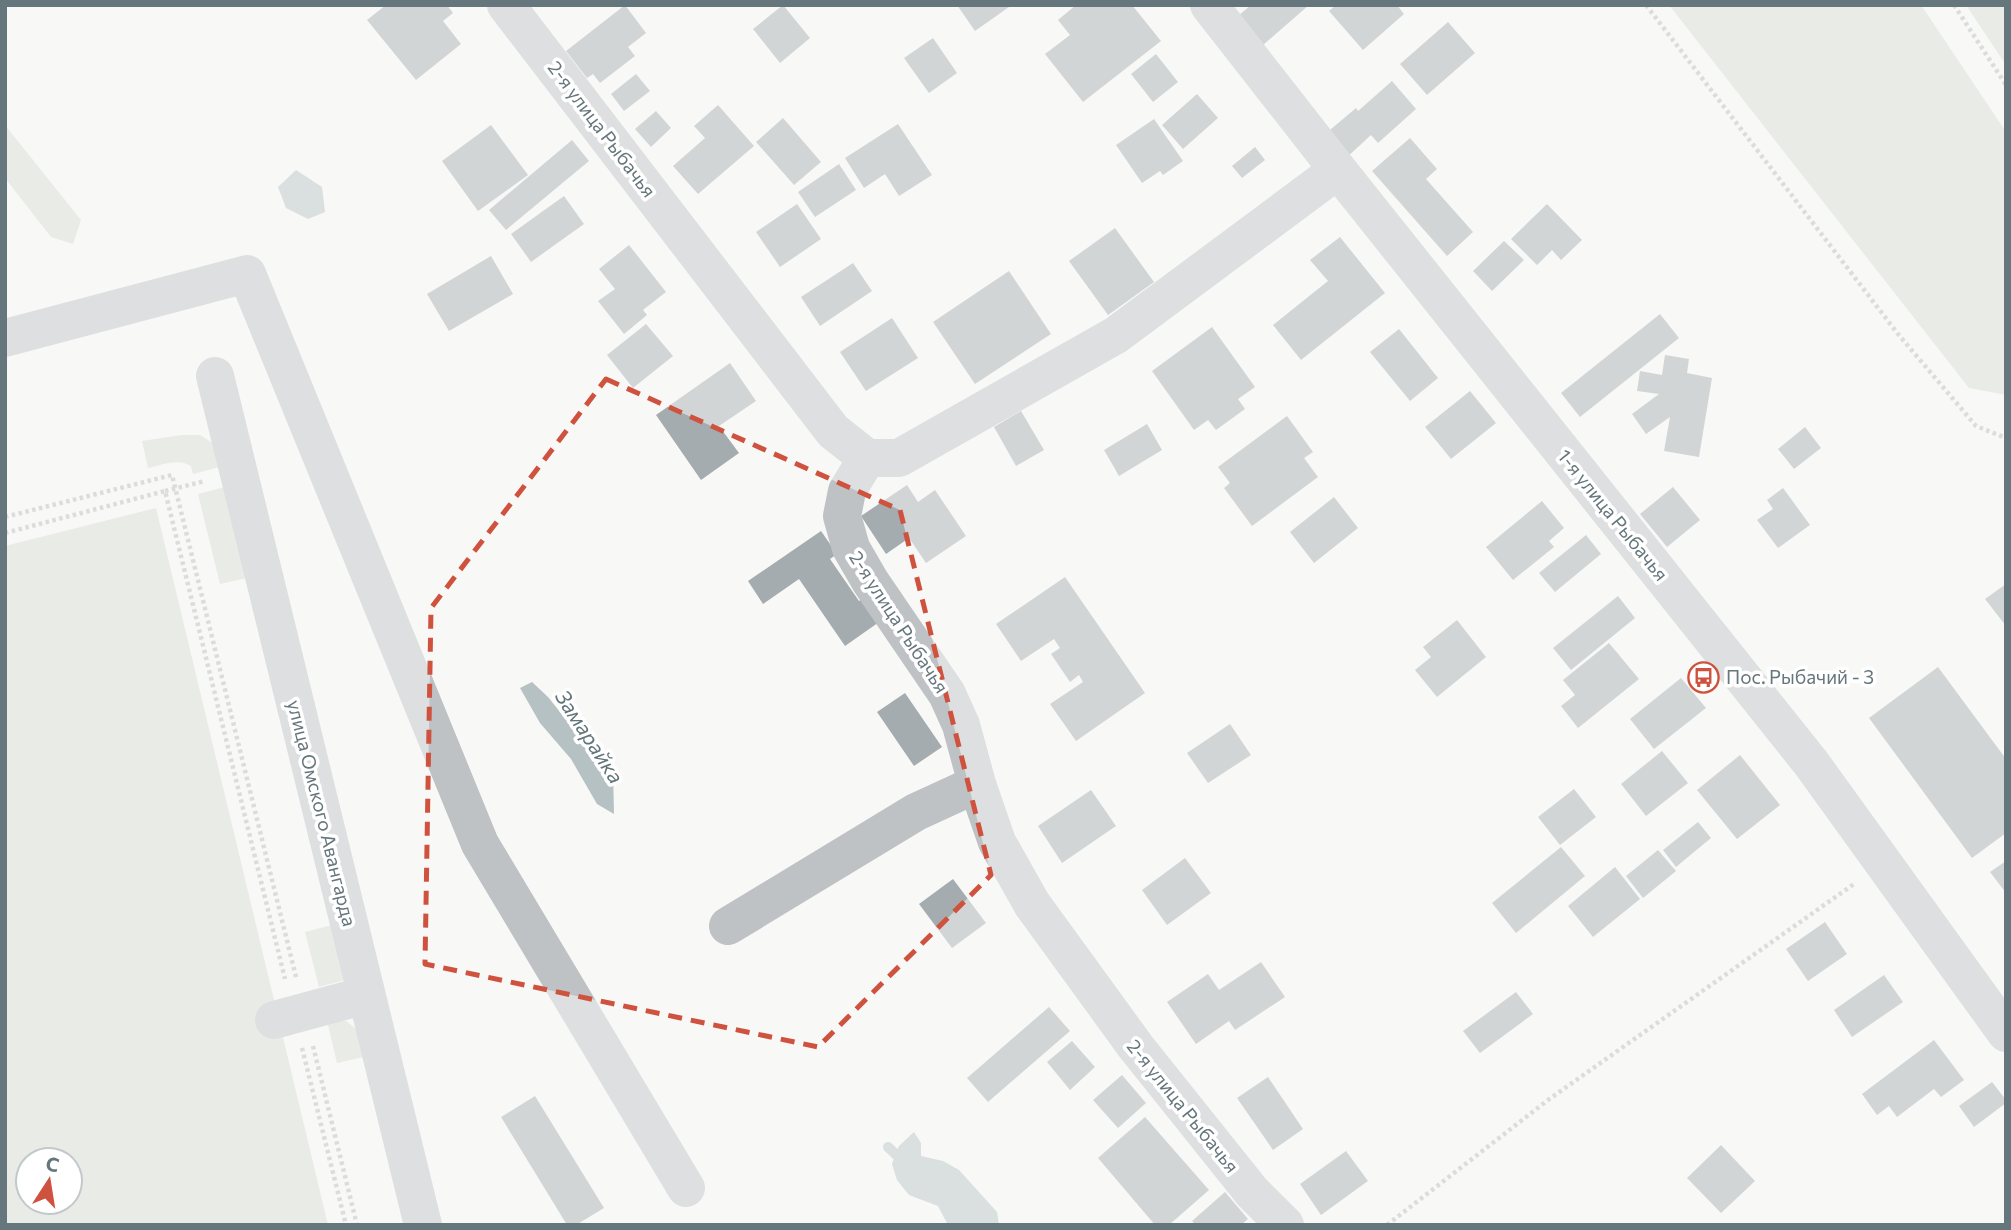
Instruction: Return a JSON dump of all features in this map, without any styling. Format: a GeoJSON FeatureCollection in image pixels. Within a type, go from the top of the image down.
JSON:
{"type":"FeatureCollection","features":[{"type":"Feature","properties":{"kind":"street","name":"2-я улица Рыбачья"},"geometry":{"type":"LineString","coordinates":[[506,5],[833,431],[867,458],[847,491],[842,516],[850,548],[947,694],[961,725],[977,785],[997,842],[1032,904],[1136,1048],[1252,1192],[1285,1225]]}},
{"type":"Feature","properties":{"kind":"street","name":"1-я улица Рыбачья"},"geometry":{"type":"LineString","coordinates":[[1209,5],[1811,763],[2006,1033]]}},
{"type":"Feature","properties":{"kind":"street"},"geometry":{"type":"LineString","coordinates":[[867,458],[898,458],[1116,335],[1338,170]]}},
{"type":"Feature","properties":{"kind":"street"},"geometry":{"type":"LineString","coordinates":[[5,338],[247,274],[480,844],[686,1188]]}},
{"type":"Feature","properties":{"kind":"street","name":"улица Омского Авангарда"},"geometry":{"type":"LineString","coordinates":[[218,389],[423,1225]]}},
{"type":"Feature","properties":{"kind":"street"},"geometry":{"type":"LineString","coordinates":[[728,926],[916,812],[977,785]]}},
{"type":"Feature","properties":{"kind":"street"},"geometry":{"type":"LineString","coordinates":[[291,1015],[366,995]]}},
{"type":"Feature","properties":{"kind":"path"},"geometry":{"type":"LineString","coordinates":[[1646,5],[1898,334],[1976,426],[2006,438]]}},
{"type":"Feature","properties":{"kind":"path"},"geometry":{"type":"LineString","coordinates":[[1954,5],[2006,85]]}},
{"type":"Feature","properties":{"kind":"path"},"geometry":{"type":"LineString","coordinates":[[5,517],[172,475],[291,1015],[357,1225]]}},
{"type":"Feature","properties":{"kind":"path"},"geometry":{"type":"LineString","coordinates":[[5,533],[165,491],[291,1015],[346,1225]]}},
{"type":"Feature","properties":{"kind":"path"},"geometry":{"type":"LineString","coordinates":[[1387,1225],[1548,1100],[1884,863]]}},
{"type":"Feature","properties":{"kind":"highlighted area"},"geometry":{"type":"Polygon","coordinates":[[[606,379],[900,510],[991,875],[818,1047],[425,964],[431,608],[606,379]]]}},
{"type":"Feature","properties":{"kind":"shaded area"},"geometry":{"type":"Polygon","coordinates":[[[1669,5],[1921,5],[2006,132],[2006,395],[1969,388],[1669,5]]]}},
{"type":"Feature","properties":{"kind":"shaded area"},"geometry":{"type":"Polygon","coordinates":[[[1966,5],[2006,5],[2006,65],[1966,5]]]}},
{"type":"Feature","properties":{"kind":"shaded area"},"geometry":{"type":"Polygon","coordinates":[[[5,125],[81,220],[73,244],[51,237],[5,178],[5,125]]]}},
{"type":"Feature","properties":{"kind":"shaded area"},"geometry":{"type":"Polygon","coordinates":[[[296,170],[322,187],[325,212],[308,219],[286,208],[278,187],[296,170]]]}},
{"type":"Feature","properties":{"kind":"shaded area"},"geometry":{"type":"Polygon","coordinates":[[[200,435],[214,444],[220,467],[193,474],[191,466],[181,463],[148,468],[142,441],[200,435]]]}},
{"type":"Feature","properties":{"kind":"shaded area"},"geometry":{"type":"Polygon","coordinates":[[[225,487],[247,578],[220,584],[198,494],[225,487]]]}},
{"type":"Feature","properties":{"kind":"shaded area"},"geometry":{"type":"Polygon","coordinates":[[[156,508],[328,1225],[5,1225],[5,546],[156,508]]]}},
{"type":"Feature","properties":{"kind":"shaded area"},"geometry":{"type":"Polygon","coordinates":[[[532,682],[613,772],[614,814],[597,804],[571,759],[540,723],[520,688],[532,682]]]}},
{"type":"Feature","properties":{"kind":"shaded area"},"geometry":{"type":"Polygon","coordinates":[[[332,925],[345,980],[319,987],[305,932],[332,925]]]}},
{"type":"Feature","properties":{"kind":"shaded area"},"geometry":{"type":"Polygon","coordinates":[[[327,1021],[346,1021],[357,1030],[364,1057],[337,1063],[327,1021]]]}},
{"type":"Feature","properties":{"kind":"shaded area"},"geometry":{"type":"Polygon","coordinates":[[[914,1132],[921,1143],[921,1156],[943,1161],[959,1170],[997,1212],[999,1225],[948,1225],[938,1206],[909,1195],[897,1180],[892,1164],[899,1146],[914,1132]]]}},
{"type":"Feature","properties":{"kind":"building"},"geometry":{"type":"Polygon","coordinates":[[[386,5],[447,5],[453,13],[443,21],[461,44],[416,80],[367,20],[386,5]]]}},
{"type":"Feature","properties":{"kind":"building"},"geometry":{"type":"Polygon","coordinates":[[[625,5],[646,33],[628,47],[635,56],[600,83],[593,74],[587,78],[566,51],[625,5]]]}},
{"type":"Feature","properties":{"kind":"building"},"geometry":{"type":"Polygon","coordinates":[[[783,5],[810,38],[780,63],[753,29],[783,5]]]}},
{"type":"Feature","properties":{"kind":"building"},"geometry":{"type":"Polygon","coordinates":[[[957,5],[1008,5],[1009,7],[975,31],[957,5]]]}},
{"type":"Feature","properties":{"kind":"building"},"geometry":{"type":"Polygon","coordinates":[[[1076,5],[1132,5],[1161,41],[1083,102],[1045,54],[1070,35],[1058,20],[1076,5]]]}},
{"type":"Feature","properties":{"kind":"building"},"geometry":{"type":"Polygon","coordinates":[[[1251,5],[1309,5],[1263,45],[1238,16],[1251,5]]]}},
{"type":"Feature","properties":{"kind":"building"},"geometry":{"type":"Polygon","coordinates":[[[1336,5],[1397,5],[1404,14],[1363,50],[1329,11],[1336,5]]]}},
{"type":"Feature","properties":{"kind":"building"},"geometry":{"type":"Polygon","coordinates":[[[1448,22],[1475,53],[1427,95],[1400,64],[1448,22]]]}},
{"type":"Feature","properties":{"kind":"building"},"geometry":{"type":"Polygon","coordinates":[[[933,38],[957,73],[929,93],[904,58],[933,38]]]}},
{"type":"Feature","properties":{"kind":"building"},"geometry":{"type":"Polygon","coordinates":[[[1156,54],[1178,82],[1153,102],[1131,74],[1156,54]]]}},
{"type":"Feature","properties":{"kind":"building"},"geometry":{"type":"Polygon","coordinates":[[[636,74],[650,91],[624,111],[611,94],[636,74]]]}},
{"type":"Feature","properties":{"kind":"building"},"geometry":{"type":"Polygon","coordinates":[[[1392,81],[1416,109],[1378,143],[1371,135],[1345,159],[1324,135],[1356,108],[1358,111],[1392,81]]]}},
{"type":"Feature","properties":{"kind":"building"},"geometry":{"type":"Polygon","coordinates":[[[1197,94],[1218,118],[1183,149],[1162,125],[1197,94]]]}},
{"type":"Feature","properties":{"kind":"building"},"geometry":{"type":"Polygon","coordinates":[[[718,105],[754,146],[698,194],[673,166],[705,138],[694,126],[718,105]]]}},
{"type":"Feature","properties":{"kind":"building"},"geometry":{"type":"Polygon","coordinates":[[[656,111],[671,128],[651,147],[635,129],[656,111]]]}},
{"type":"Feature","properties":{"kind":"building"},"geometry":{"type":"Polygon","coordinates":[[[783,118],[821,162],[794,185],[756,142],[783,118]]]}},
{"type":"Feature","properties":{"kind":"building"},"geometry":{"type":"Polygon","coordinates":[[[1154,119],[1183,161],[1163,175],[1160,171],[1142,183],[1116,145],[1154,119]]]}},
{"type":"Feature","properties":{"kind":"building"},"geometry":{"type":"Polygon","coordinates":[[[898,124],[932,175],[899,196],[885,174],[864,188],[845,158],[898,124]]]}},
{"type":"Feature","properties":{"kind":"building"},"geometry":{"type":"Polygon","coordinates":[[[491,125],[528,175],[478,211],[442,161],[491,125]]]}},
{"type":"Feature","properties":{"kind":"building"},"geometry":{"type":"Polygon","coordinates":[[[1410,138],[1437,169],[1426,179],[1473,232],[1447,256],[1372,171],[1410,138]]]}},
{"type":"Feature","properties":{"kind":"building"},"geometry":{"type":"Polygon","coordinates":[[[572,140],[589,161],[506,230],[489,210],[572,140]]]}},
{"type":"Feature","properties":{"kind":"building"},"geometry":{"type":"Polygon","coordinates":[[[1255,147],[1265,160],[1242,178],[1232,166],[1255,147]]]}},
{"type":"Feature","properties":{"kind":"building"},"geometry":{"type":"Polygon","coordinates":[[[839,164],[856,190],[815,217],[798,192],[839,164]]]}},
{"type":"Feature","properties":{"kind":"building"},"geometry":{"type":"Polygon","coordinates":[[[564,196],[584,224],[531,262],[511,234],[564,196]]]}},
{"type":"Feature","properties":{"kind":"building"},"geometry":{"type":"Polygon","coordinates":[[[797,204],[821,239],[780,267],[756,232],[797,204]]]}},
{"type":"Feature","properties":{"kind":"building"},"geometry":{"type":"Polygon","coordinates":[[[1547,204],[1582,240],[1561,260],[1552,250],[1537,265],[1511,239],[1547,204]]]}},
{"type":"Feature","properties":{"kind":"building"},"geometry":{"type":"Polygon","coordinates":[[[1115,228],[1154,282],[1108,315],[1069,261],[1115,228]]]}},
{"type":"Feature","properties":{"kind":"building"},"geometry":{"type":"Polygon","coordinates":[[[1340,237],[1385,293],[1301,360],[1273,325],[1328,281],[1310,260],[1340,237]]]}},
{"type":"Feature","properties":{"kind":"building"},"geometry":{"type":"Polygon","coordinates":[[[1504,241],[1524,260],[1492,291],[1473,271],[1504,241]]]}},
{"type":"Feature","properties":{"kind":"building"},"geometry":{"type":"Polygon","coordinates":[[[629,245],[666,292],[643,310],[647,315],[624,334],[598,301],[615,289],[599,269],[629,245]]]}},
{"type":"Feature","properties":{"kind":"building"},"geometry":{"type":"Polygon","coordinates":[[[491,256],[513,294],[449,331],[427,294],[491,256]]]}},
{"type":"Feature","properties":{"kind":"building"},"geometry":{"type":"Polygon","coordinates":[[[853,263],[872,291],[820,326],[801,297],[853,263]]]}},
{"type":"Feature","properties":{"kind":"building"},"geometry":{"type":"Polygon","coordinates":[[[1009,271],[1051,334],[975,384],[933,322],[1009,271]]]}},
{"type":"Feature","properties":{"kind":"building"},"geometry":{"type":"Polygon","coordinates":[[[1660,314],[1679,338],[1580,417],[1561,393],[1660,314]]]}},
{"type":"Feature","properties":{"kind":"building"},"geometry":{"type":"Polygon","coordinates":[[[892,318],[918,358],[866,391],[840,352],[892,318]]]}},
{"type":"Feature","properties":{"kind":"building"},"geometry":{"type":"Polygon","coordinates":[[[646,324],[673,356],[633,388],[607,355],[646,324]]]}},
{"type":"Feature","properties":{"kind":"building"},"geometry":{"type":"Polygon","coordinates":[[[1212,327],[1255,387],[1238,399],[1245,409],[1216,430],[1208,420],[1194,430],[1152,371],[1212,327]]]}},
{"type":"Feature","properties":{"kind":"building"},"geometry":{"type":"Polygon","coordinates":[[[1399,329],[1438,378],[1410,401],[1370,352],[1399,329]]]}},
{"type":"Feature","properties":{"kind":"building"},"geometry":{"type":"Polygon","coordinates":[[[1665,355],[1689,359],[1687,373],[1712,378],[1699,457],[1664,451],[1670,417],[1646,434],[1632,414],[1659,394],[1637,391],[1640,371],[1662,375],[1665,355]]]}},
{"type":"Feature","properties":{"kind":"building"},"geometry":{"type":"Polygon","coordinates":[[[730,363],[756,401],[719,426],[739,453],[701,480],[656,415],[730,363]]]}},
{"type":"Feature","properties":{"kind":"building"},"geometry":{"type":"Polygon","coordinates":[[[1470,391],[1496,423],[1451,459],[1425,427],[1470,391]]]}},
{"type":"Feature","properties":{"kind":"building"},"geometry":{"type":"Polygon","coordinates":[[[1021,411],[1044,450],[1016,466],[994,427],[1021,411]]]}},
{"type":"Feature","properties":{"kind":"building"},"geometry":{"type":"Polygon","coordinates":[[[1287,416],[1313,452],[1304,458],[1318,477],[1252,526],[1224,488],[1230,483],[1218,467],[1287,416]]]}},
{"type":"Feature","properties":{"kind":"building"},"geometry":{"type":"Polygon","coordinates":[[[1147,424],[1162,450],[1119,476],[1104,450],[1147,424]]]}},
{"type":"Feature","properties":{"kind":"building"},"geometry":{"type":"Polygon","coordinates":[[[1805,427],[1821,448],[1794,469],[1778,449],[1805,427]]]}},
{"type":"Feature","properties":{"kind":"building"},"geometry":{"type":"Polygon","coordinates":[[[907,485],[918,502],[935,490],[966,536],[926,563],[909,538],[886,554],[861,516],[907,485]]]}},
{"type":"Feature","properties":{"kind":"building"},"geometry":{"type":"Polygon","coordinates":[[[1673,487],[1700,520],[1667,547],[1640,514],[1673,487]]]}},
{"type":"Feature","properties":{"kind":"building"},"geometry":{"type":"Polygon","coordinates":[[[1783,488],[1810,525],[1778,548],[1757,520],[1773,509],[1767,500],[1783,488]]]}},
{"type":"Feature","properties":{"kind":"building"},"geometry":{"type":"Polygon","coordinates":[[[1334,497],[1358,528],[1314,563],[1290,532],[1334,497]]]}},
{"type":"Feature","properties":{"kind":"building"},"geometry":{"type":"Polygon","coordinates":[[[1542,501],[1564,528],[1549,541],[1554,547],[1513,580],[1486,547],[1542,501]]]}},
{"type":"Feature","properties":{"kind":"building"},"geometry":{"type":"Polygon","coordinates":[[[821,531],[837,554],[830,559],[859,601],[866,596],[882,620],[845,646],[799,579],[763,604],[748,581],[821,531]]]}},
{"type":"Feature","properties":{"kind":"building"},"geometry":{"type":"Polygon","coordinates":[[[1586,535],[1601,554],[1555,592],[1539,573],[1586,535]]]}},
{"type":"Feature","properties":{"kind":"building"},"geometry":{"type":"Polygon","coordinates":[[[1065,577],[1145,693],[1076,741],[1050,704],[1083,682],[1079,675],[1070,682],[1051,654],[1060,648],[1054,639],[1021,661],[996,624],[1065,577]]]}},
{"type":"Feature","properties":{"kind":"building"},"geometry":{"type":"Polygon","coordinates":[[[2006,584],[2006,626],[1985,599],[2006,584]]]}},
{"type":"Feature","properties":{"kind":"building"},"geometry":{"type":"Polygon","coordinates":[[[1618,596],[1635,618],[1571,670],[1553,648],[1618,596]]]}},
{"type":"Feature","properties":{"kind":"building"},"geometry":{"type":"Polygon","coordinates":[[[1457,620],[1486,657],[1437,697],[1415,670],[1431,657],[1423,647],[1457,620]]]}},
{"type":"Feature","properties":{"kind":"building"},"geometry":{"type":"Polygon","coordinates":[[[1609,643],[1639,679],[1578,728],[1561,706],[1575,695],[1563,680],[1609,643]]]}},
{"type":"Feature","properties":{"kind":"building"},"geometry":{"type":"Polygon","coordinates":[[[1938,667],[2006,759],[2006,833],[1972,858],[1869,718],[1938,667]]]}},
{"type":"Feature","properties":{"kind":"building"},"geometry":{"type":"Polygon","coordinates":[[[1681,678],[1706,708],[1654,749],[1630,719],[1681,678]]]}},
{"type":"Feature","properties":{"kind":"building"},"geometry":{"type":"Polygon","coordinates":[[[905,693],[942,747],[914,766],[877,712],[905,693]]]}},
{"type":"Feature","properties":{"kind":"building"},"geometry":{"type":"Polygon","coordinates":[[[1230,724],[1251,755],[1208,783],[1187,753],[1230,724]]]}},
{"type":"Feature","properties":{"kind":"building"},"geometry":{"type":"Polygon","coordinates":[[[1662,751],[1688,783],[1646,816],[1621,784],[1662,751]]]}},
{"type":"Feature","properties":{"kind":"building"},"geometry":{"type":"Polygon","coordinates":[[[1740,755],[1780,805],[1737,839],[1697,790],[1740,755]]]}},
{"type":"Feature","properties":{"kind":"building"},"geometry":{"type":"Polygon","coordinates":[[[1574,789],[1596,817],[1560,845],[1538,817],[1574,789]]]}},
{"type":"Feature","properties":{"kind":"building"},"geometry":{"type":"Polygon","coordinates":[[[1091,790],[1116,826],[1062,863],[1038,826],[1091,790]]]}},
{"type":"Feature","properties":{"kind":"building"},"geometry":{"type":"Polygon","coordinates":[[[1698,822],[1711,838],[1676,867],[1663,850],[1698,822]]]}},
{"type":"Feature","properties":{"kind":"building"},"geometry":{"type":"Polygon","coordinates":[[[1561,847],[1585,876],[1516,933],[1492,903],[1561,847]]]}},
{"type":"Feature","properties":{"kind":"building"},"geometry":{"type":"Polygon","coordinates":[[[1658,850],[1676,871],[1643,898],[1626,876],[1658,850]]]}},
{"type":"Feature","properties":{"kind":"building"},"geometry":{"type":"Polygon","coordinates":[[[1185,858],[1211,893],[1167,925],[1142,890],[1185,858]]]}},
{"type":"Feature","properties":{"kind":"building"},"geometry":{"type":"Polygon","coordinates":[[[2006,861],[2006,893],[1990,872],[2006,861]]]}},
{"type":"Feature","properties":{"kind":"building"},"geometry":{"type":"Polygon","coordinates":[[[1615,867],[1640,899],[1593,937],[1568,906],[1615,867]]]}},
{"type":"Feature","properties":{"kind":"building"},"geometry":{"type":"Polygon","coordinates":[[[953,879],[986,923],[952,948],[919,904],[953,879]]]}},
{"type":"Feature","properties":{"kind":"building"},"geometry":{"type":"Polygon","coordinates":[[[1825,922],[1847,954],[1808,981],[1786,949],[1825,922]]]}},
{"type":"Feature","properties":{"kind":"building"},"geometry":{"type":"Polygon","coordinates":[[[1261,962],[1285,997],[1235,1030],[1229,1021],[1196,1044],[1167,1002],[1208,974],[1219,990],[1261,962]]]}},
{"type":"Feature","properties":{"kind":"building"},"geometry":{"type":"Polygon","coordinates":[[[1884,975],[1903,1002],[1852,1037],[1834,1010],[1884,975]]]}},
{"type":"Feature","properties":{"kind":"building"},"geometry":{"type":"Polygon","coordinates":[[[1516,992],[1533,1014],[1480,1053],[1463,1031],[1516,992]]]}},
{"type":"Feature","properties":{"kind":"building"},"geometry":{"type":"Polygon","coordinates":[[[1049,1007],[1070,1031],[988,1102],[967,1078],[1049,1007]]]}},
{"type":"Feature","properties":{"kind":"building"},"geometry":{"type":"Polygon","coordinates":[[[1934,1040],[1964,1080],[1941,1097],[1934,1089],[1897,1117],[1889,1106],[1877,1115],[1862,1094],[1934,1040]]]}},
{"type":"Feature","properties":{"kind":"building"},"geometry":{"type":"Polygon","coordinates":[[[1072,1041],[1095,1067],[1070,1090],[1047,1062],[1072,1041]]]}},
{"type":"Feature","properties":{"kind":"building"},"geometry":{"type":"Polygon","coordinates":[[[1122,1075],[1146,1103],[1118,1128],[1093,1100],[1122,1075]]]}},
{"type":"Feature","properties":{"kind":"building"},"geometry":{"type":"Polygon","coordinates":[[[1268,1077],[1303,1129],[1273,1150],[1237,1098],[1268,1077]]]}},
{"type":"Feature","properties":{"kind":"building"},"geometry":{"type":"Polygon","coordinates":[[[1992,1082],[2006,1103],[1974,1127],[1959,1106],[1992,1082]]]}},
{"type":"Feature","properties":{"kind":"building"},"geometry":{"type":"Polygon","coordinates":[[[535,1096],[604,1208],[576,1225],[567,1225],[501,1117],[535,1096]]]}},
{"type":"Feature","properties":{"kind":"building"},"geometry":{"type":"Polygon","coordinates":[[[1145,1117],[1209,1190],[1169,1225],[1155,1225],[1098,1158],[1145,1117]]]}},
{"type":"Feature","properties":{"kind":"building"},"geometry":{"type":"Polygon","coordinates":[[[1721,1145],[1755,1181],[1721,1213],[1687,1178],[1721,1145]]]}},
{"type":"Feature","properties":{"kind":"building"},"geometry":{"type":"Polygon","coordinates":[[[1346,1151],[1368,1181],[1321,1215],[1300,1184],[1346,1151]]]}},
{"type":"Feature","properties":{"kind":"building"},"geometry":{"type":"Polygon","coordinates":[[[1225,1192],[1248,1219],[1241,1225],[1196,1225],[1192,1221],[1225,1192]]]}},
{"type":"Feature","properties":{"kind":"waterway","name":"Замарайка"},"geometry":{"type":"LineString","coordinates":[[888,1147],[906,1164]]}},
{"type":"Feature","properties":{"kind":"place","name":"Пос. Рыбачий - 3"},"geometry":{"type":"Point","coordinates":[1703,677]}}]}
